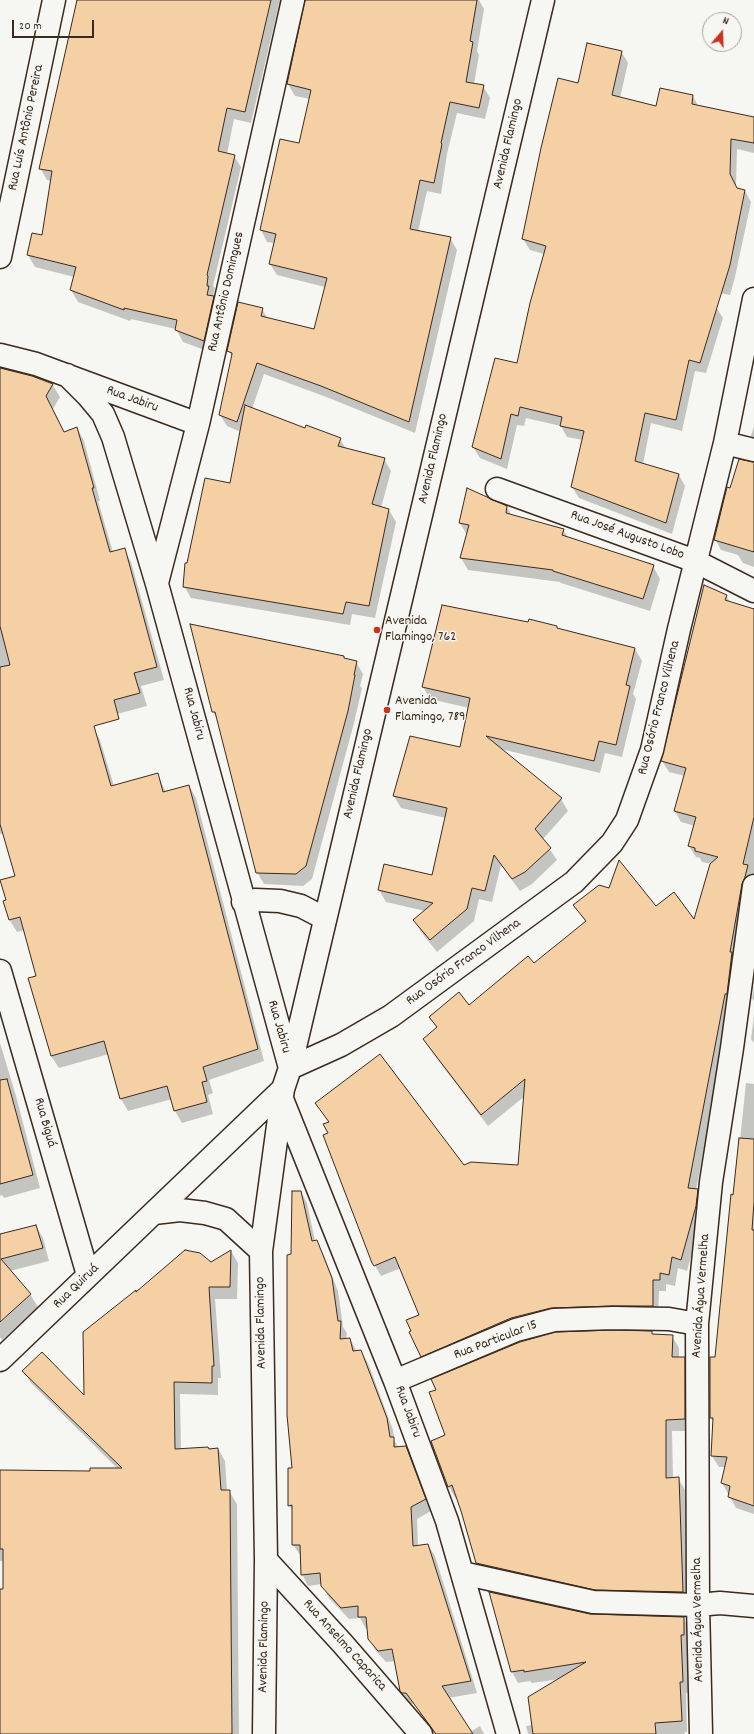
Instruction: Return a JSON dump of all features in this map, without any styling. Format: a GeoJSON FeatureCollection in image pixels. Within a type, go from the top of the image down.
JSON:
{"type":"FeatureCollection","features":[{"type":"Feature","properties":{"kind":"street","name":"Rua Luís Antônio Pereira"},"geometry":{"type":"LineString","coordinates":[[0,257],[54,0]]}},
{"type":"Feature","properties":{"kind":"street","name":"Rua Antônio Domingues"},"geometry":{"type":"LineString","coordinates":[[157,584],[198,424],[293,0]]}},
{"type":"Feature","properties":{"kind":"street","name":"Avenida Flamingo"},"geometry":{"type":"LineString","coordinates":[[264,1734],[266,1560],[261,1250],[282,1094],[290,1068],[324,918],[543,0]]}},
{"type":"Feature","properties":{"kind":"street","name":"Rua Osório Franco Vilhena"},"geometry":{"type":"LineString","coordinates":[[290,1068],[341,1045],[391,1016],[574,882],[612,843],[627,820],[652,750],[695,561],[725,443],[754,299]]}},
{"type":"Feature","properties":{"kind":"street","name":"Rua Jabiru"},"geometry":{"type":"LineString","coordinates":[[0,355],[36,364],[198,424]]}},
{"type":"Feature","properties":{"kind":"street","name":"Rua Jabiru"},"geometry":{"type":"LineString","coordinates":[[67,375],[103,414],[113,437],[157,584],[243,902],[290,1068]]}},
{"type":"Feature","properties":{"kind":"street"},"geometry":{"type":"LineString","coordinates":[[725,443],[754,450]]}},
{"type":"Feature","properties":{"kind":"street","name":"Rua José Augusto Lobo"},"geometry":{"type":"LineString","coordinates":[[497,490],[695,561],[754,591]]}},
{"type":"Feature","properties":{"kind":"street","name":"Avenida Água Vermelha"},"geometry":{"type":"LineString","coordinates":[[701,1734],[698,1605],[697,1324],[711,1182],[732,1048],[754,886]]}},
{"type":"Feature","properties":{"kind":"street"},"geometry":{"type":"LineString","coordinates":[[243,902],[255,900],[280,901],[302,906],[324,918]]}},
{"type":"Feature","properties":{"kind":"street","name":"Rua Biguá"},"geometry":{"type":"LineString","coordinates":[[0,971],[88,1275]]}},
{"type":"Feature","properties":{"kind":"street","name":"Rua Jabiru"},"geometry":{"type":"LineString","coordinates":[[282,1094],[395,1381],[447,1521],[508,1734]]}},
{"type":"Feature","properties":{"kind":"street","name":"Rua Quiruá"},"geometry":{"type":"LineString","coordinates":[[0,1360],[88,1275],[282,1094]]}},
{"type":"Feature","properties":{"kind":"street"},"geometry":{"type":"LineString","coordinates":[[154,1213],[180,1210],[205,1213],[226,1219],[261,1250]]}},
{"type":"Feature","properties":{"kind":"street","name":"Rua Particular 15"},"geometry":{"type":"LineString","coordinates":[[395,1381],[516,1330],[554,1320],[669,1318],[697,1324]]}},
{"type":"Feature","properties":{"kind":"street","name":"Rua Anselmo Caparica"},"geometry":{"type":"LineString","coordinates":[[266,1560],[343,1644],[421,1734]]}},
{"type":"Feature","properties":{"kind":"street"},"geometry":{"type":"LineString","coordinates":[[462,1573],[593,1602],[698,1605],[720,1603],[754,1606]]}},
{"type":"Feature","properties":{"kind":"building"},"geometry":{"type":"Polygon","coordinates":[[[77,0],[271,0],[245,112],[227,108],[218,151],[235,155],[207,275],[207,286],[209,286],[207,295],[214,296],[204,341],[175,330],[177,320],[124,308],[124,310],[70,290],[76,267],[27,255],[32,233],[42,235],[52,171],[39,169],[77,0]]]}},
{"type":"Feature","properties":{"kind":"building"},"geometry":{"type":"Polygon","coordinates":[[[305,0],[477,0],[470,41],[473,42],[466,82],[484,85],[479,108],[450,102],[434,183],[420,180],[410,229],[451,237],[409,422],[321,386],[257,363],[237,422],[219,415],[232,354],[227,351],[238,302],[263,308],[261,316],[314,329],[327,278],[269,264],[276,234],[260,230],[280,139],[299,143],[311,90],[287,84],[305,0]]]}},
{"type":"Feature","properties":{"kind":"building"},"geometry":{"type":"Polygon","coordinates":[[[587,43],[622,51],[612,95],[656,106],[660,88],[693,95],[692,104],[754,117],[754,143],[731,139],[730,174],[737,188],[745,190],[730,265],[700,363],[689,360],[676,420],[645,413],[635,461],[679,474],[666,523],[571,487],[584,431],[560,426],[562,417],[520,407],[518,416],[511,414],[501,459],[472,447],[495,358],[517,363],[530,303],[546,246],[522,239],[541,148],[558,78],[578,83],[587,43]]]}},
{"type":"Feature","properties":{"kind":"building"},"geometry":{"type":"Polygon","coordinates":[[[0,368],[32,376],[53,384],[46,396],[64,432],[77,427],[110,552],[125,548],[157,667],[134,673],[140,693],[114,700],[119,719],[94,726],[111,786],[158,773],[163,792],[189,785],[258,1049],[203,1067],[207,1081],[202,1082],[207,1102],[174,1111],[167,1086],[120,1099],[104,1041],[51,1056],[28,978],[36,976],[20,917],[9,920],[3,901],[6,900],[0,880],[15,876],[0,824],[0,667],[10,665],[0,626],[0,368]]]}},
{"type":"Feature","properties":{"kind":"building"},"geometry":{"type":"Polygon","coordinates":[[[245,405],[305,428],[306,425],[341,438],[338,446],[385,458],[372,504],[389,509],[369,606],[346,602],[343,614],[183,587],[185,563],[187,563],[205,478],[230,483],[245,405]]]}},
{"type":"Feature","properties":{"kind":"building"},"geometry":{"type":"Polygon","coordinates":[[[739,459],[754,462],[754,552],[714,540],[727,487],[730,488],[739,459]]]}},
{"type":"Feature","properties":{"kind":"building"},"geometry":{"type":"Polygon","coordinates":[[[467,488],[507,506],[506,513],[564,529],[562,535],[654,565],[643,599],[553,570],[460,558],[469,525],[459,523],[467,488]]]}},
{"type":"Feature","properties":{"kind":"building"},"geometry":{"type":"Polygon","coordinates":[[[704,585],[727,595],[725,600],[754,609],[754,817],[743,864],[748,865],[742,884],[730,952],[732,952],[727,994],[725,994],[688,1188],[698,1189],[696,1206],[681,1260],[672,1257],[669,1275],[660,1273],[660,1280],[653,1280],[653,1306],[551,1308],[511,1318],[421,1357],[409,1332],[411,1331],[406,1320],[419,1315],[395,1257],[374,1266],[372,1263],[323,1135],[328,1133],[323,1124],[329,1122],[315,1103],[380,1054],[464,1165],[471,1162],[518,1165],[525,1079],[481,1115],[423,1039],[437,1027],[429,1017],[459,992],[469,1005],[528,956],[534,963],[586,921],[573,905],[599,885],[609,888],[619,860],[656,906],[674,892],[694,919],[710,864],[718,857],[695,851],[695,848],[688,846],[696,817],[674,811],[686,768],[661,761],[704,585]]]}},
{"type":"Feature","properties":{"kind":"building"},"geometry":{"type":"Polygon","coordinates":[[[442,605],[528,622],[529,619],[557,626],[557,628],[635,648],[626,685],[630,686],[616,745],[599,741],[594,761],[486,736],[562,798],[535,829],[551,848],[525,872],[512,879],[494,855],[485,891],[472,888],[467,909],[430,940],[413,920],[433,903],[378,890],[384,864],[432,875],[447,808],[393,796],[410,736],[460,747],[470,698],[422,687],[442,605]]]}},
{"type":"Feature","properties":{"kind":"building"},"geometry":{"type":"Polygon","coordinates":[[[190,624],[344,656],[344,658],[357,661],[348,711],[306,866],[296,874],[256,873],[215,712],[212,712],[190,624]]]}},
{"type":"Feature","properties":{"kind":"building"},"geometry":{"type":"Polygon","coordinates":[[[7,1079],[33,1175],[0,1184],[0,1080],[7,1079]]]}},
{"type":"Feature","properties":{"kind":"building"},"geometry":{"type":"Polygon","coordinates":[[[739,1138],[754,1139],[754,1202],[752,1230],[754,1230],[754,1506],[728,1497],[730,1486],[721,1483],[727,1457],[711,1456],[713,1418],[710,1418],[710,1357],[715,1357],[731,1194],[733,1195],[739,1138]]]}},
{"type":"Feature","properties":{"kind":"building"},"geometry":{"type":"Polygon","coordinates":[[[292,1191],[301,1191],[312,1241],[317,1240],[332,1278],[338,1321],[341,1321],[340,1339],[350,1338],[353,1351],[361,1350],[387,1418],[390,1437],[394,1437],[394,1447],[406,1446],[426,1499],[411,1507],[413,1546],[428,1544],[471,1681],[442,1686],[473,1734],[436,1734],[406,1693],[402,1693],[400,1691],[392,1649],[378,1651],[368,1639],[366,1617],[358,1617],[358,1606],[341,1608],[321,1586],[320,1573],[301,1575],[300,1545],[292,1545],[292,1505],[288,1506],[288,1468],[292,1468],[287,1415],[287,1255],[291,1254],[292,1191]]]}},
{"type":"Feature","properties":{"kind":"building"},"geometry":{"type":"Polygon","coordinates":[[[36,1225],[43,1248],[1,1259],[31,1294],[0,1322],[0,1234],[36,1225]]]}},
{"type":"Feature","properties":{"kind":"building"},"geometry":{"type":"Polygon","coordinates":[[[185,1250],[200,1253],[211,1262],[231,1250],[230,1287],[209,1287],[214,1366],[212,1366],[212,1383],[174,1382],[175,1449],[208,1447],[209,1449],[218,1448],[221,1490],[230,1490],[232,1734],[0,1734],[0,1589],[3,1589],[3,1549],[0,1549],[0,1470],[90,1471],[90,1468],[122,1468],[22,1371],[42,1352],[84,1395],[83,1332],[136,1290],[136,1292],[185,1250]]]}},
{"type":"Feature","properties":{"kind":"building"},"geometry":{"type":"Polygon","coordinates":[[[613,1330],[652,1331],[652,1334],[673,1335],[672,1357],[685,1357],[685,1419],[666,1420],[666,1478],[679,1477],[683,1592],[595,1590],[476,1563],[452,1485],[448,1487],[431,1441],[445,1435],[429,1392],[436,1390],[431,1379],[520,1342],[556,1332],[613,1330]]]}},
{"type":"Feature","properties":{"kind":"building"},"geometry":{"type":"Polygon","coordinates":[[[489,1592],[590,1614],[684,1617],[684,1635],[681,1635],[683,1682],[680,1682],[682,1721],[655,1723],[656,1734],[533,1734],[528,1697],[586,1662],[524,1672],[524,1670],[511,1672],[489,1592]]]}},
{"type":"Feature","properties":{"kind":"place","name":"Avenida Flamingo, 762"},"geometry":{"type":"Point","coordinates":[377,630]}},
{"type":"Feature","properties":{"kind":"place","name":"Avenida Flamingo, 789"},"geometry":{"type":"Point","coordinates":[387,710]}}]}
